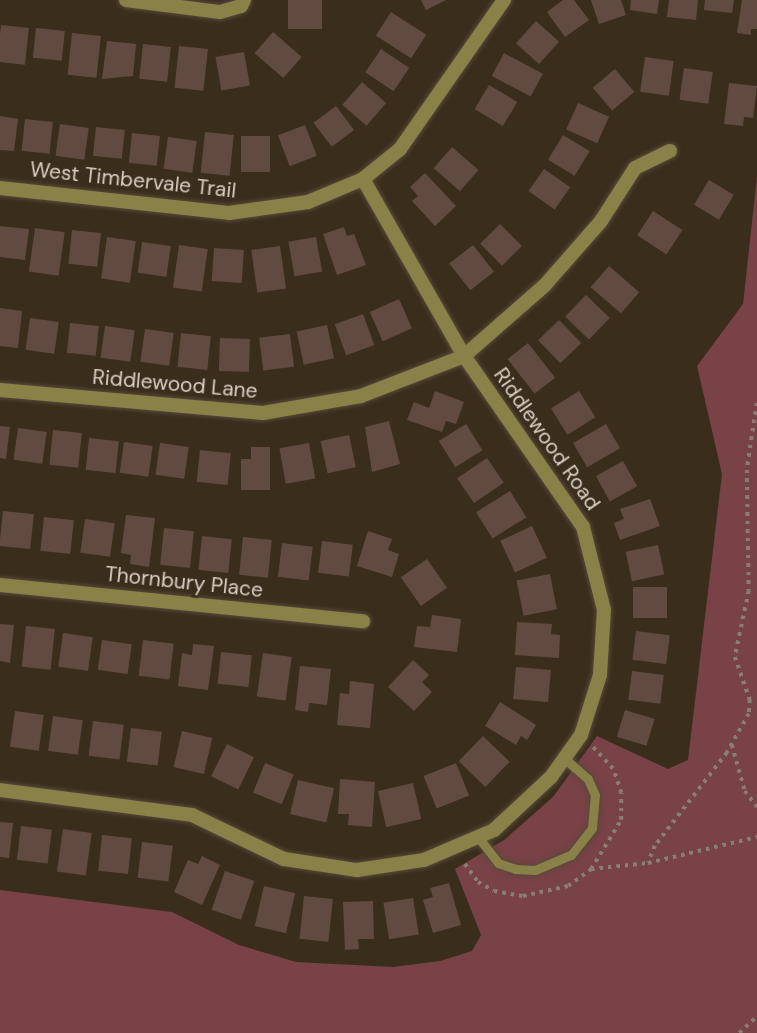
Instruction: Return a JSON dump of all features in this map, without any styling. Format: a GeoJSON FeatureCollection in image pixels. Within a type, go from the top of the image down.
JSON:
{"type":"FeatureCollection","features":[{"type":"Feature","properties":{"kind":"street"},"geometry":{"type":"LineString","coordinates":[[126,0],[220,12],[241,6],[244,0]]}},
{"type":"Feature","properties":{"kind":"street","name":"West Timbervale Trail"},"geometry":{"type":"LineString","coordinates":[[0,188],[229,213],[308,202],[363,179],[400,149],[504,0]]}},
{"type":"Feature","properties":{"kind":"street","name":"Riddlewood Lane"},"geometry":{"type":"LineString","coordinates":[[0,390],[263,413],[361,396],[464,356],[545,285],[601,221],[635,167],[670,151]]}},
{"type":"Feature","properties":{"kind":"street","name":"Riddlewood Road"},"geometry":{"type":"LineString","coordinates":[[0,790],[192,815],[284,859],[357,870],[424,860],[494,830],[551,777],[581,734],[600,675],[604,610],[583,527],[464,356],[363,179]]}},
{"type":"Feature","properties":{"kind":"street","name":"Thornbury Place"},"geometry":{"type":"LineString","coordinates":[[0,585],[363,621]]}},
{"type":"Feature","properties":{"kind":"lane"},"geometry":{"type":"LineString","coordinates":[[478,837],[498,863],[515,869],[535,870],[571,855],[592,828],[595,795],[588,779],[564,758]]}},
{"type":"Feature","properties":{"kind":"path"},"geometry":{"type":"LineString","coordinates":[[648,863],[655,846],[732,745],[749,715],[750,700],[735,657],[749,591],[747,470],[757,403]]}},
{"type":"Feature","properties":{"kind":"path"},"geometry":{"type":"LineString","coordinates":[[732,745],[745,791],[757,807]]}},
{"type":"Feature","properties":{"kind":"path"},"geometry":{"type":"LineString","coordinates":[[591,869],[648,863],[757,837]]}},
{"type":"Feature","properties":{"kind":"path"},"geometry":{"type":"LineString","coordinates":[[739,1033],[757,1016]]}},
{"type":"Feature","properties":{"kind":"shaded area"},"geometry":{"type":"Polygon","coordinates":[[[757,176],[757,1033],[0,1033],[0,890],[172,912],[239,945],[296,962],[393,967],[440,961],[472,951],[481,935],[455,869],[504,840],[553,797],[597,736],[668,769],[688,760],[722,474],[697,366],[743,304],[757,176]]]}},
{"type":"Feature","properties":{"kind":"building"},"geometry":{"type":"Polygon","coordinates":[[[288,0],[322,0],[322,29],[288,29],[288,0]]]}},
{"type":"Feature","properties":{"kind":"building"},"geometry":{"type":"Polygon","coordinates":[[[421,0],[446,0],[426,10],[421,0]]]}},
{"type":"Feature","properties":{"kind":"building"},"geometry":{"type":"Polygon","coordinates":[[[563,0],[574,0],[589,20],[565,37],[547,12],[563,0]]]}},
{"type":"Feature","properties":{"kind":"building"},"geometry":{"type":"Polygon","coordinates":[[[591,0],[621,0],[626,15],[599,24],[591,0]]]}},
{"type":"Feature","properties":{"kind":"building"},"geometry":{"type":"Polygon","coordinates":[[[631,0],[659,0],[657,14],[630,10],[631,0]]]}},
{"type":"Feature","properties":{"kind":"building"},"geometry":{"type":"Polygon","coordinates":[[[669,0],[698,0],[696,20],[667,17],[669,0]]]}},
{"type":"Feature","properties":{"kind":"building"},"geometry":{"type":"Polygon","coordinates":[[[705,0],[734,0],[732,13],[704,10],[705,0]]]}},
{"type":"Feature","properties":{"kind":"building"},"geometry":{"type":"Polygon","coordinates":[[[742,0],[757,0],[757,29],[751,29],[751,35],[737,33],[742,0]]]}},
{"type":"Feature","properties":{"kind":"building"},"geometry":{"type":"Polygon","coordinates":[[[391,12],[426,35],[411,58],[376,35],[391,12]]]}},
{"type":"Feature","properties":{"kind":"building"},"geometry":{"type":"Polygon","coordinates":[[[536,21],[559,42],[539,64],[516,43],[536,21]]]}},
{"type":"Feature","properties":{"kind":"building"},"geometry":{"type":"Polygon","coordinates":[[[1,25],[29,28],[25,65],[0,62],[1,25]]]}},
{"type":"Feature","properties":{"kind":"building"},"geometry":{"type":"Polygon","coordinates":[[[36,28],[65,31],[62,61],[33,58],[36,28]]]}},
{"type":"Feature","properties":{"kind":"building"},"geometry":{"type":"Polygon","coordinates":[[[273,32],[302,57],[283,78],[255,53],[273,32]]]}},
{"type":"Feature","properties":{"kind":"building"},"geometry":{"type":"Polygon","coordinates":[[[72,33],[101,36],[96,78],[68,75],[72,33]]]}},
{"type":"Feature","properties":{"kind":"building"},"geometry":{"type":"Polygon","coordinates":[[[107,41],[136,44],[133,76],[102,79],[107,41]]]}},
{"type":"Feature","properties":{"kind":"building"},"geometry":{"type":"Polygon","coordinates":[[[143,44],[171,47],[167,82],[139,79],[143,44]]]}},
{"type":"Feature","properties":{"kind":"building"},"geometry":{"type":"Polygon","coordinates":[[[179,46],[208,49],[203,91],[175,88],[179,46]]]}},
{"type":"Feature","properties":{"kind":"building"},"geometry":{"type":"Polygon","coordinates":[[[381,49],[409,68],[394,91],[365,72],[381,49]]]}},
{"type":"Feature","properties":{"kind":"building"},"geometry":{"type":"Polygon","coordinates":[[[244,52],[250,85],[221,91],[215,57],[244,52]]]}},
{"type":"Feature","properties":{"kind":"building"},"geometry":{"type":"Polygon","coordinates":[[[504,53],[543,74],[531,97],[492,76],[504,53]]]}},
{"type":"Feature","properties":{"kind":"building"},"geometry":{"type":"Polygon","coordinates":[[[645,57],[674,61],[669,96],[640,92],[645,57]]]}},
{"type":"Feature","properties":{"kind":"building"},"geometry":{"type":"Polygon","coordinates":[[[684,68],[713,72],[708,104],[680,100],[684,68]]]}},
{"type":"Feature","properties":{"kind":"building"},"geometry":{"type":"Polygon","coordinates":[[[615,69],[634,92],[612,111],[593,88],[615,69]]]}},
{"type":"Feature","properties":{"kind":"building"},"geometry":{"type":"Polygon","coordinates":[[[362,82],[386,103],[366,126],[342,105],[362,82]]]}},
{"type":"Feature","properties":{"kind":"building"},"geometry":{"type":"Polygon","coordinates":[[[729,83],[757,86],[753,118],[744,117],[743,126],[724,124],[729,83]]]}},
{"type":"Feature","properties":{"kind":"building"},"geometry":{"type":"Polygon","coordinates":[[[489,85],[517,102],[503,126],[475,109],[489,85]]]}},
{"type":"Feature","properties":{"kind":"building"},"geometry":{"type":"Polygon","coordinates":[[[578,103],[609,117],[597,143],[566,129],[578,103]]]}},
{"type":"Feature","properties":{"kind":"building"},"geometry":{"type":"Polygon","coordinates":[[[336,106],[354,130],[332,147],[314,123],[336,106]]]}},
{"type":"Feature","properties":{"kind":"building"},"geometry":{"type":"Polygon","coordinates":[[[0,116],[18,119],[14,151],[0,150],[0,116]]]}},
{"type":"Feature","properties":{"kind":"building"},"geometry":{"type":"Polygon","coordinates":[[[25,119],[53,122],[50,154],[22,151],[25,119]]]}},
{"type":"Feature","properties":{"kind":"building"},"geometry":{"type":"Polygon","coordinates":[[[60,124],[89,128],[84,160],[56,156],[60,124]]]}},
{"type":"Feature","properties":{"kind":"building"},"geometry":{"type":"Polygon","coordinates":[[[305,125],[317,156],[290,166],[278,135],[305,125]]]}},
{"type":"Feature","properties":{"kind":"building"},"geometry":{"type":"Polygon","coordinates":[[[96,127],[125,130],[122,159],[93,156],[96,127]]]}},
{"type":"Feature","properties":{"kind":"building"},"geometry":{"type":"Polygon","coordinates":[[[205,132],[234,135],[230,176],[201,173],[205,132]]]}},
{"type":"Feature","properties":{"kind":"building"},"geometry":{"type":"Polygon","coordinates":[[[132,133],[160,136],[157,166],[129,163],[132,133]]]}},
{"type":"Feature","properties":{"kind":"building"},"geometry":{"type":"Polygon","coordinates":[[[563,135],[590,151],[575,176],[548,160],[563,135]]]}},
{"type":"Feature","properties":{"kind":"building"},"geometry":{"type":"Polygon","coordinates":[[[241,136],[270,136],[270,172],[241,172],[241,136]]]}},
{"type":"Feature","properties":{"kind":"building"},"geometry":{"type":"Polygon","coordinates":[[[168,137],[197,141],[192,173],[164,169],[168,137]]]}},
{"type":"Feature","properties":{"kind":"building"},"geometry":{"type":"Polygon","coordinates":[[[452,147],[478,170],[460,191],[434,168],[452,147]]]}},
{"type":"Feature","properties":{"kind":"building"},"geometry":{"type":"Polygon","coordinates":[[[544,169],[570,187],[555,209],[529,191],[544,169]]]}},
{"type":"Feature","properties":{"kind":"building"},"geometry":{"type":"Polygon","coordinates":[[[425,173],[456,206],[435,226],[412,201],[418,196],[410,187],[425,173]]]}},
{"type":"Feature","properties":{"kind":"building"},"geometry":{"type":"Polygon","coordinates":[[[709,180],[734,195],[719,220],[694,205],[709,180]]]}},
{"type":"Feature","properties":{"kind":"building"},"geometry":{"type":"Polygon","coordinates":[[[653,211],[682,230],[667,254],[637,235],[653,211]]]}},
{"type":"Feature","properties":{"kind":"building"},"geometry":{"type":"Polygon","coordinates":[[[500,224],[522,246],[502,266],[480,244],[500,224]]]}},
{"type":"Feature","properties":{"kind":"building"},"geometry":{"type":"Polygon","coordinates":[[[0,226],[29,229],[25,260],[0,257],[0,226]]]}},
{"type":"Feature","properties":{"kind":"building"},"geometry":{"type":"Polygon","coordinates":[[[344,227],[347,236],[354,234],[366,265],[337,275],[323,234],[344,227]]]}},
{"type":"Feature","properties":{"kind":"building"},"geometry":{"type":"Polygon","coordinates":[[[35,228],[65,232],[59,276],[29,272],[35,228]]]}},
{"type":"Feature","properties":{"kind":"building"},"geometry":{"type":"Polygon","coordinates":[[[72,230],[101,233],[97,267],[68,264],[72,230]]]}},
{"type":"Feature","properties":{"kind":"building"},"geometry":{"type":"Polygon","coordinates":[[[107,237],[136,241],[130,283],[101,279],[107,237]]]}},
{"type":"Feature","properties":{"kind":"building"},"geometry":{"type":"Polygon","coordinates":[[[316,237],[322,271],[295,276],[288,242],[316,237]]]}},
{"type":"Feature","properties":{"kind":"building"},"geometry":{"type":"Polygon","coordinates":[[[142,242],[171,246],[166,277],[138,273],[142,242]]]}},
{"type":"Feature","properties":{"kind":"building"},"geometry":{"type":"Polygon","coordinates":[[[179,245],[208,249],[202,292],[173,288],[179,245]]]}},
{"type":"Feature","properties":{"kind":"building"},"geometry":{"type":"Polygon","coordinates":[[[473,245],[494,272],[470,290],[449,263],[473,245]]]}},
{"type":"Feature","properties":{"kind":"building"},"geometry":{"type":"Polygon","coordinates":[[[280,246],[286,289],[257,293],[251,250],[280,246]]]}},
{"type":"Feature","properties":{"kind":"building"},"geometry":{"type":"Polygon","coordinates":[[[214,248],[244,250],[242,283],[212,281],[214,248]]]}},
{"type":"Feature","properties":{"kind":"building"},"geometry":{"type":"Polygon","coordinates":[[[609,266],[639,292],[621,313],[591,287],[609,266]]]}},
{"type":"Feature","properties":{"kind":"building"},"geometry":{"type":"Polygon","coordinates":[[[586,295],[610,318],[589,340],[565,317],[586,295]]]}},
{"type":"Feature","properties":{"kind":"building"},"geometry":{"type":"Polygon","coordinates":[[[399,299],[412,328],[383,341],[370,312],[399,299]]]}},
{"type":"Feature","properties":{"kind":"building"},"geometry":{"type":"Polygon","coordinates":[[[0,308],[22,311],[18,348],[0,346],[0,308]]]}},
{"type":"Feature","properties":{"kind":"building"},"geometry":{"type":"Polygon","coordinates":[[[363,314],[374,345],[346,355],[335,324],[363,314]]]}},
{"type":"Feature","properties":{"kind":"building"},"geometry":{"type":"Polygon","coordinates":[[[30,318],[59,322],[54,354],[26,350],[30,318]]]}},
{"type":"Feature","properties":{"kind":"building"},"geometry":{"type":"Polygon","coordinates":[[[559,320],[581,343],[560,363],[538,340],[559,320]]]}},
{"type":"Feature","properties":{"kind":"building"},"geometry":{"type":"Polygon","coordinates":[[[70,323],[99,326],[96,356],[67,353],[70,323]]]}},
{"type":"Feature","properties":{"kind":"building"},"geometry":{"type":"Polygon","coordinates":[[[327,325],[334,358],[304,365],[297,331],[327,325]]]}},
{"type":"Feature","properties":{"kind":"building"},"geometry":{"type":"Polygon","coordinates":[[[105,326],[135,330],[130,362],[101,358],[105,326]]]}},
{"type":"Feature","properties":{"kind":"building"},"geometry":{"type":"Polygon","coordinates":[[[145,329],[174,333],[169,366],[140,362],[145,329]]]}},
{"type":"Feature","properties":{"kind":"building"},"geometry":{"type":"Polygon","coordinates":[[[181,333],[211,336],[207,370],[177,367],[181,333]]]}},
{"type":"Feature","properties":{"kind":"building"},"geometry":{"type":"Polygon","coordinates":[[[290,334],[294,367],[263,371],[259,338],[290,334]]]}},
{"type":"Feature","properties":{"kind":"building"},"geometry":{"type":"Polygon","coordinates":[[[220,338],[250,339],[249,372],[219,371],[220,338]]]}},
{"type":"Feature","properties":{"kind":"building"},"geometry":{"type":"Polygon","coordinates":[[[528,343],[555,378],[535,394],[508,359],[528,343]]]}},
{"type":"Feature","properties":{"kind":"building"},"geometry":{"type":"Polygon","coordinates":[[[435,391],[464,402],[456,424],[446,421],[442,432],[407,420],[414,402],[429,408],[435,391]]]}},
{"type":"Feature","properties":{"kind":"building"},"geometry":{"type":"Polygon","coordinates":[[[579,391],[595,417],[567,435],[551,408],[579,391]]]}},
{"type":"Feature","properties":{"kind":"building"},"geometry":{"type":"Polygon","coordinates":[[[389,421],[400,464],[372,472],[365,427],[389,421]]]}},
{"type":"Feature","properties":{"kind":"building"},"geometry":{"type":"Polygon","coordinates":[[[466,424],[482,450],[455,467],[439,441],[466,424]]]}},
{"type":"Feature","properties":{"kind":"building"},"geometry":{"type":"Polygon","coordinates":[[[606,424],[620,448],[587,467],[573,443],[606,424]]]}},
{"type":"Feature","properties":{"kind":"building"},"geometry":{"type":"Polygon","coordinates":[[[0,426],[10,427],[6,459],[0,458],[0,426]]]}},
{"type":"Feature","properties":{"kind":"building"},"geometry":{"type":"Polygon","coordinates":[[[18,428],[47,432],[42,464],[14,460],[18,428]]]}},
{"type":"Feature","properties":{"kind":"building"},"geometry":{"type":"Polygon","coordinates":[[[53,430],[82,433],[78,468],[49,465],[53,430]]]}},
{"type":"Feature","properties":{"kind":"building"},"geometry":{"type":"Polygon","coordinates":[[[349,435],[356,467],[327,473],[321,441],[349,435]]]}},
{"type":"Feature","properties":{"kind":"building"},"geometry":{"type":"Polygon","coordinates":[[[89,438],[119,441],[115,473],[86,470],[89,438]]]}},
{"type":"Feature","properties":{"kind":"building"},"geometry":{"type":"Polygon","coordinates":[[[124,442],[153,446],[148,477],[120,473],[124,442]]]}},
{"type":"Feature","properties":{"kind":"building"},"geometry":{"type":"Polygon","coordinates":[[[160,443],[189,447],[184,479],[156,475],[160,443]]]}},
{"type":"Feature","properties":{"kind":"building"},"geometry":{"type":"Polygon","coordinates":[[[309,443],[315,478],[286,484],[279,448],[309,443]]]}},
{"type":"Feature","properties":{"kind":"building"},"geometry":{"type":"Polygon","coordinates":[[[251,447],[270,447],[270,490],[241,490],[241,459],[251,459],[251,447]]]}},
{"type":"Feature","properties":{"kind":"building"},"geometry":{"type":"Polygon","coordinates":[[[200,450],[231,453],[227,485],[197,482],[200,450]]]}},
{"type":"Feature","properties":{"kind":"building"},"geometry":{"type":"Polygon","coordinates":[[[487,458],[504,483],[474,503],[457,478],[487,458]]]}},
{"type":"Feature","properties":{"kind":"building"},"geometry":{"type":"Polygon","coordinates":[[[623,461],[637,486],[610,501],[596,476],[623,461]]]}},
{"type":"Feature","properties":{"kind":"building"},"geometry":{"type":"Polygon","coordinates":[[[510,491],[526,517],[493,538],[476,512],[510,491]]]}},
{"type":"Feature","properties":{"kind":"building"},"geometry":{"type":"Polygon","coordinates":[[[650,499],[660,526],[620,540],[614,523],[624,519],[620,509],[650,499]]]}},
{"type":"Feature","properties":{"kind":"building"},"geometry":{"type":"Polygon","coordinates":[[[3,511],[34,514],[30,549],[0,546],[3,511]]]}},
{"type":"Feature","properties":{"kind":"building"},"geometry":{"type":"Polygon","coordinates":[[[126,515],[155,518],[149,567],[130,564],[131,555],[121,553],[126,515]]]}},
{"type":"Feature","properties":{"kind":"building"},"geometry":{"type":"Polygon","coordinates":[[[44,517],[74,520],[70,554],[40,551],[44,517]]]}},
{"type":"Feature","properties":{"kind":"building"},"geometry":{"type":"Polygon","coordinates":[[[85,519],[115,523],[110,557],[80,553],[85,519]]]}},
{"type":"Feature","properties":{"kind":"building"},"geometry":{"type":"Polygon","coordinates":[[[532,526],[547,558],[515,573],[500,541],[532,526]]]}},
{"type":"Feature","properties":{"kind":"building"},"geometry":{"type":"Polygon","coordinates":[[[164,528],[194,531],[190,568],[160,565],[164,528]]]}},
{"type":"Feature","properties":{"kind":"building"},"geometry":{"type":"Polygon","coordinates":[[[368,531],[392,539],[388,550],[399,554],[392,577],[357,566],[368,531]]]}},
{"type":"Feature","properties":{"kind":"building"},"geometry":{"type":"Polygon","coordinates":[[[202,536],[232,539],[228,573],[198,570],[202,536]]]}},
{"type":"Feature","properties":{"kind":"building"},"geometry":{"type":"Polygon","coordinates":[[[243,537],[272,540],[268,578],[239,575],[243,537]]]}},
{"type":"Feature","properties":{"kind":"building"},"geometry":{"type":"Polygon","coordinates":[[[322,541],[353,545],[349,577],[318,573],[322,541]]]}},
{"type":"Feature","properties":{"kind":"building"},"geometry":{"type":"Polygon","coordinates":[[[282,543],[313,547],[309,581],[278,577],[282,543]]]}},
{"type":"Feature","properties":{"kind":"building"},"geometry":{"type":"Polygon","coordinates":[[[658,545],[664,574],[632,581],[626,552],[658,545]]]}},
{"type":"Feature","properties":{"kind":"building"},"geometry":{"type":"Polygon","coordinates":[[[427,559],[447,588],[421,606],[401,577],[427,559]]]}},
{"type":"Feature","properties":{"kind":"building"},"geometry":{"type":"Polygon","coordinates":[[[550,574],[557,609],[523,616],[517,580],[550,574]]]}},
{"type":"Feature","properties":{"kind":"building"},"geometry":{"type":"Polygon","coordinates":[[[633,587],[667,587],[667,618],[633,618],[633,587]]]}},
{"type":"Feature","properties":{"kind":"building"},"geometry":{"type":"Polygon","coordinates":[[[432,615],[461,619],[457,652],[414,647],[417,626],[430,627],[432,615]]]}},
{"type":"Feature","properties":{"kind":"building"},"geometry":{"type":"Polygon","coordinates":[[[517,622],[552,624],[551,634],[560,635],[559,658],[515,655],[517,622]]]}},
{"type":"Feature","properties":{"kind":"building"},"geometry":{"type":"Polygon","coordinates":[[[0,624],[14,625],[10,663],[0,661],[0,624]]]}},
{"type":"Feature","properties":{"kind":"building"},"geometry":{"type":"Polygon","coordinates":[[[26,626],[55,629],[51,670],[22,667],[26,626]]]}},
{"type":"Feature","properties":{"kind":"building"},"geometry":{"type":"Polygon","coordinates":[[[636,631],[670,635],[666,664],[632,660],[636,631]]]}},
{"type":"Feature","properties":{"kind":"building"},"geometry":{"type":"Polygon","coordinates":[[[63,633],[93,637],[88,671],[58,667],[63,633]]]}},
{"type":"Feature","properties":{"kind":"building"},"geometry":{"type":"Polygon","coordinates":[[[102,640],[132,644],[128,674],[98,670],[102,640]]]}},
{"type":"Feature","properties":{"kind":"building"},"geometry":{"type":"Polygon","coordinates":[[[143,640],[174,644],[169,680],[139,676],[143,640]]]}},
{"type":"Feature","properties":{"kind":"building"},"geometry":{"type":"Polygon","coordinates":[[[193,644],[214,646],[208,690],[178,686],[182,653],[192,655],[193,644]]]}},
{"type":"Feature","properties":{"kind":"building"},"geometry":{"type":"Polygon","coordinates":[[[221,652],[252,655],[248,687],[218,684],[221,652]]]}},
{"type":"Feature","properties":{"kind":"building"},"geometry":{"type":"Polygon","coordinates":[[[263,653],[292,657],[286,701],[257,697],[263,653]]]}},
{"type":"Feature","properties":{"kind":"building"},"geometry":{"type":"Polygon","coordinates":[[[413,660],[429,675],[422,682],[432,692],[414,711],[388,687],[413,660]]]}},
{"type":"Feature","properties":{"kind":"building"},"geometry":{"type":"Polygon","coordinates":[[[300,666],[331,669],[327,705],[309,703],[308,712],[295,710],[300,666]]]}},
{"type":"Feature","properties":{"kind":"building"},"geometry":{"type":"Polygon","coordinates":[[[516,667],[551,670],[548,702],[513,699],[516,667]]]}},
{"type":"Feature","properties":{"kind":"building"},"geometry":{"type":"Polygon","coordinates":[[[632,671],[664,675],[660,704],[628,700],[632,671]]]}},
{"type":"Feature","properties":{"kind":"building"},"geometry":{"type":"Polygon","coordinates":[[[350,681],[374,684],[370,728],[337,725],[340,693],[349,694],[350,681]]]}},
{"type":"Feature","properties":{"kind":"building"},"geometry":{"type":"Polygon","coordinates":[[[500,702],[536,725],[527,740],[521,736],[516,745],[485,726],[500,702]]]}},
{"type":"Feature","properties":{"kind":"building"},"geometry":{"type":"Polygon","coordinates":[[[625,710],[655,719],[646,746],[617,737],[625,710]]]}},
{"type":"Feature","properties":{"kind":"building"},"geometry":{"type":"Polygon","coordinates":[[[15,711],[44,715],[39,751],[10,747],[15,711]]]}},
{"type":"Feature","properties":{"kind":"building"},"geometry":{"type":"Polygon","coordinates":[[[53,716],[83,720],[78,755],[48,751],[53,716]]]}},
{"type":"Feature","properties":{"kind":"building"},"geometry":{"type":"Polygon","coordinates":[[[93,721],[124,725],[120,760],[89,756],[93,721]]]}},
{"type":"Feature","properties":{"kind":"building"},"geometry":{"type":"Polygon","coordinates":[[[131,728],[162,732],[158,766],[127,762],[131,728]]]}},
{"type":"Feature","properties":{"kind":"building"},"geometry":{"type":"Polygon","coordinates":[[[182,731],[212,738],[204,774],[174,767],[182,731]]]}},
{"type":"Feature","properties":{"kind":"building"},"geometry":{"type":"Polygon","coordinates":[[[483,736],[510,762],[485,787],[459,761],[483,736]]]}},
{"type":"Feature","properties":{"kind":"building"},"geometry":{"type":"Polygon","coordinates":[[[227,744],[254,757],[238,790],[211,776],[227,744]]]}},
{"type":"Feature","properties":{"kind":"building"},"geometry":{"type":"Polygon","coordinates":[[[265,763],[294,775],[282,804],[253,793],[265,763]]]}},
{"type":"Feature","properties":{"kind":"building"},"geometry":{"type":"Polygon","coordinates":[[[456,763],[469,795],[437,809],[424,776],[456,763]]]}},
{"type":"Feature","properties":{"kind":"building"},"geometry":{"type":"Polygon","coordinates":[[[340,779],[375,782],[372,827],[348,825],[349,814],[338,814],[340,779]]]}},
{"type":"Feature","properties":{"kind":"building"},"geometry":{"type":"Polygon","coordinates":[[[298,780],[334,788],[326,822],[290,814],[298,780]]]}},
{"type":"Feature","properties":{"kind":"building"},"geometry":{"type":"Polygon","coordinates":[[[413,783],[421,819],[386,827],[378,791],[413,783]]]}},
{"type":"Feature","properties":{"kind":"building"},"geometry":{"type":"Polygon","coordinates":[[[0,822],[13,823],[9,858],[0,857],[0,822]]]}},
{"type":"Feature","properties":{"kind":"building"},"geometry":{"type":"Polygon","coordinates":[[[21,826],[52,830],[48,864],[17,860],[21,826]]]}},
{"type":"Feature","properties":{"kind":"building"},"geometry":{"type":"Polygon","coordinates":[[[63,829],[92,833],[86,876],[57,872],[63,829]]]}},
{"type":"Feature","properties":{"kind":"building"},"geometry":{"type":"Polygon","coordinates":[[[102,835],[132,838],[128,874],[98,871],[102,835]]]}},
{"type":"Feature","properties":{"kind":"building"},"geometry":{"type":"Polygon","coordinates":[[[142,842],[173,846],[168,882],[138,878],[142,842]]]}},
{"type":"Feature","properties":{"kind":"building"},"geometry":{"type":"Polygon","coordinates":[[[202,856],[220,865],[202,905],[174,892],[188,860],[198,864],[202,856]]]}},
{"type":"Feature","properties":{"kind":"building"},"geometry":{"type":"Polygon","coordinates":[[[225,871],[254,881],[241,920],[212,910],[225,871]]]}},
{"type":"Feature","properties":{"kind":"building"},"geometry":{"type":"Polygon","coordinates":[[[449,883],[461,925],[433,933],[423,900],[433,897],[430,888],[449,883]]]}},
{"type":"Feature","properties":{"kind":"building"},"geometry":{"type":"Polygon","coordinates":[[[264,886],[295,893],[286,933],[255,926],[264,886]]]}},
{"type":"Feature","properties":{"kind":"building"},"geometry":{"type":"Polygon","coordinates":[[[304,896],[333,899],[328,942],[300,939],[304,896]]]}},
{"type":"Feature","properties":{"kind":"building"},"geometry":{"type":"Polygon","coordinates":[[[413,898],[419,935],[389,939],[383,903],[413,898]]]}},
{"type":"Feature","properties":{"kind":"building"},"geometry":{"type":"Polygon","coordinates":[[[373,901],[374,939],[358,939],[359,949],[345,950],[343,902],[373,901]]]}}]}
